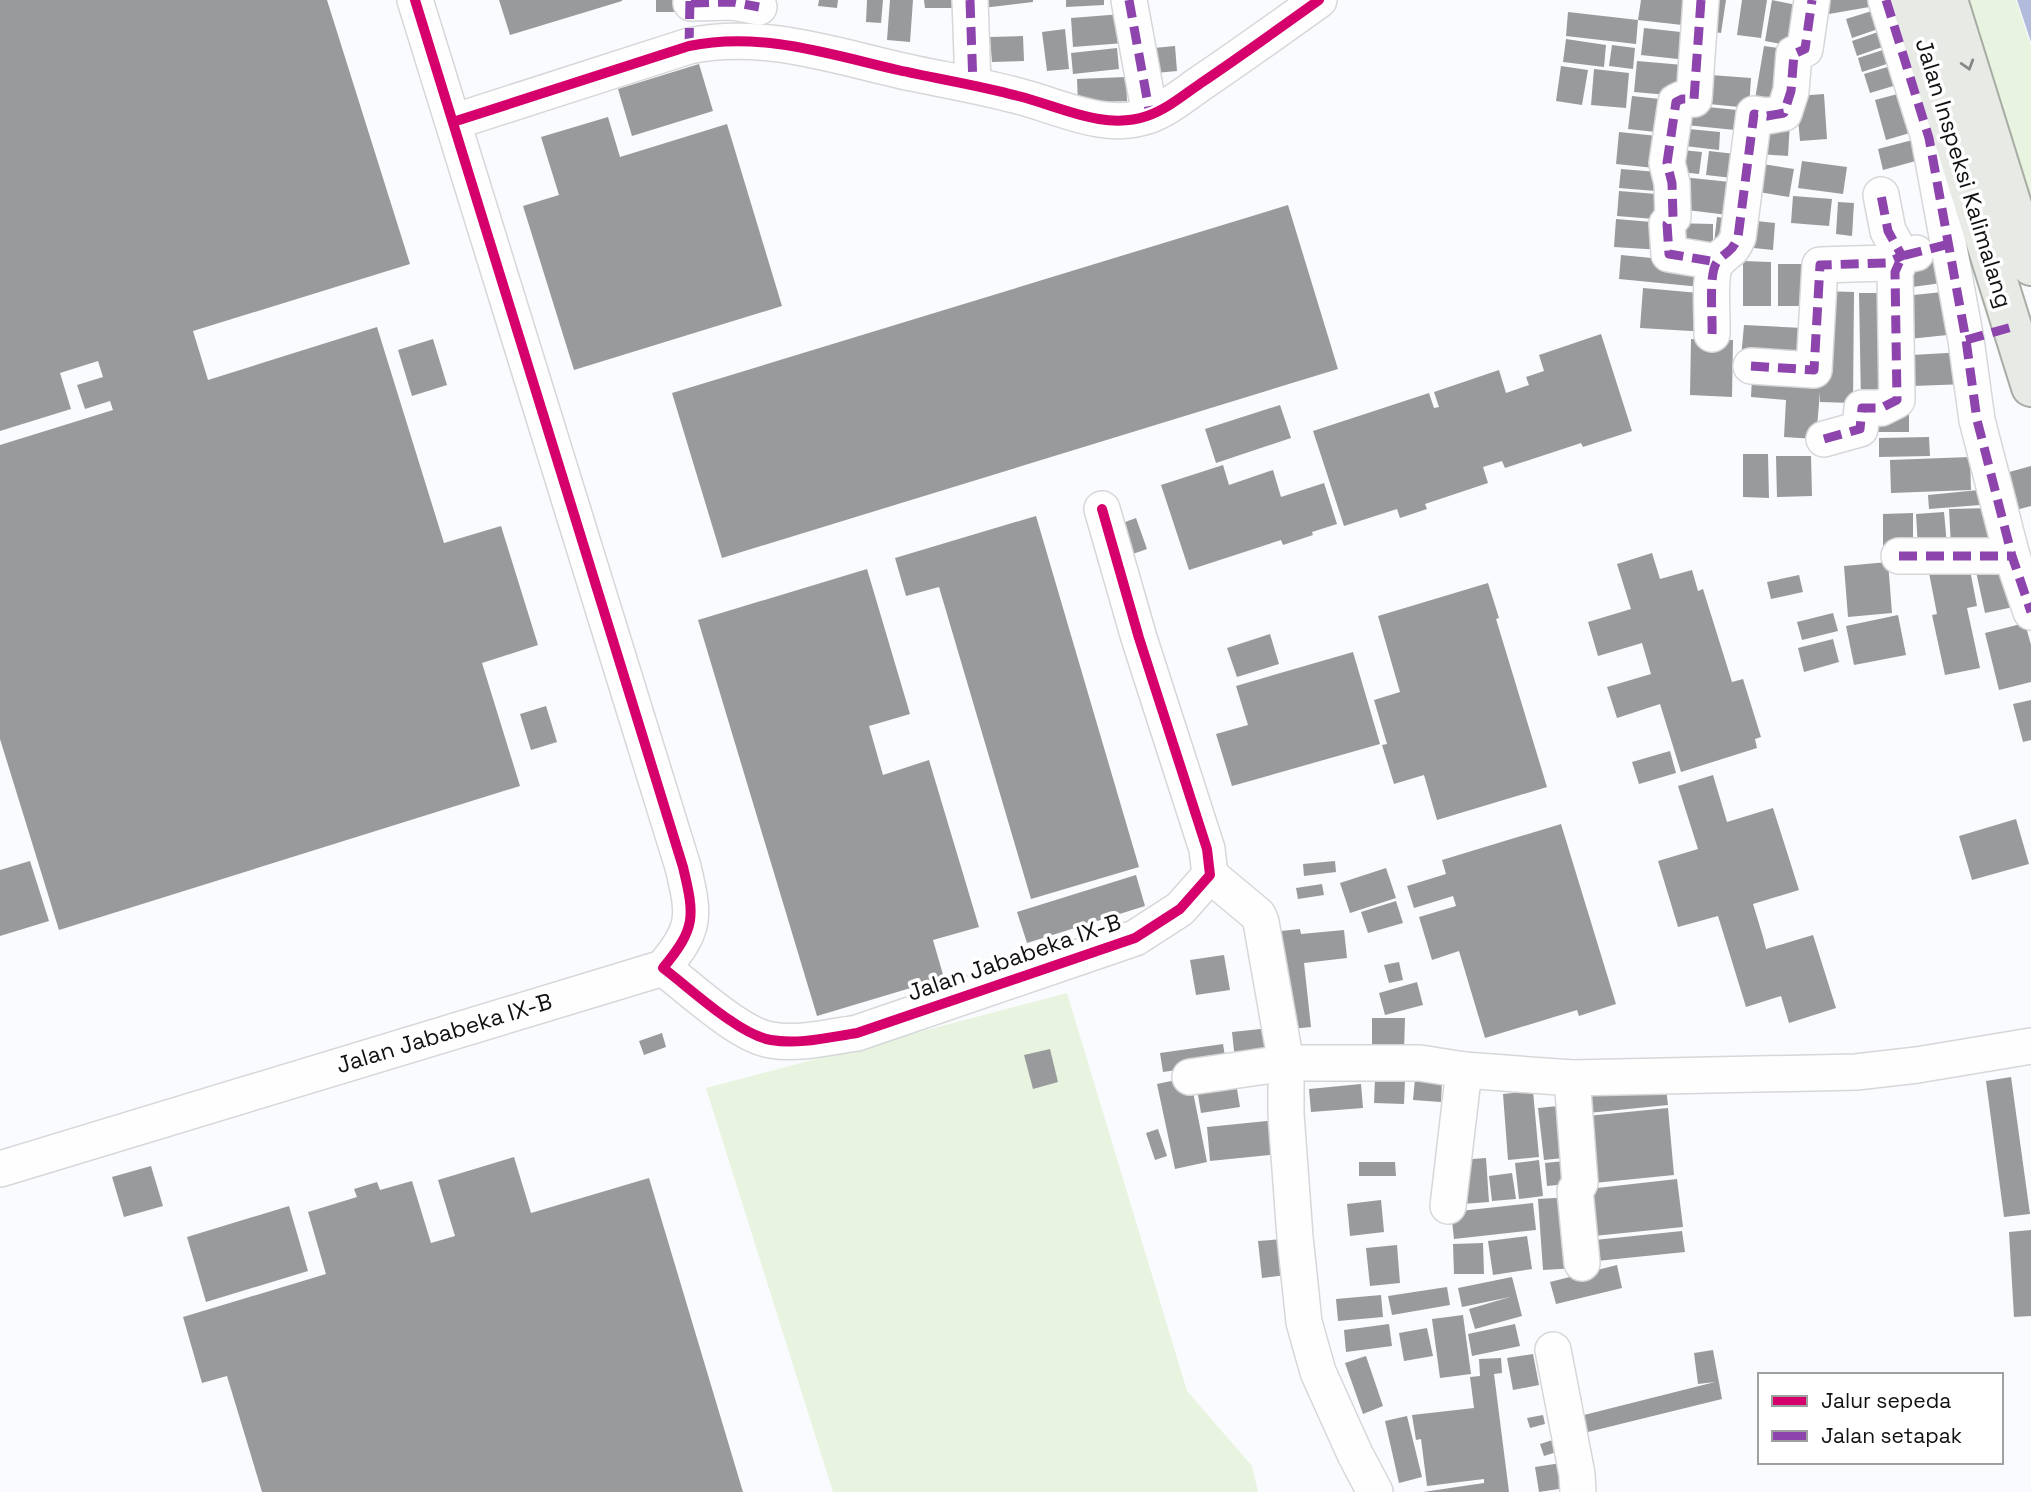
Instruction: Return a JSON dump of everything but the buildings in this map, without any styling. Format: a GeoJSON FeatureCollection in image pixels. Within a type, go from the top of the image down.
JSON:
{"type":"FeatureCollection","features":[{"type":"Feature","properties":{"kind":"main road","name":"Jalan Inspeksi Kalimalang"},"geometry":{"type":"LineString","coordinates":[[1910,0],[2031,387]]}},
{"type":"Feature","properties":{"kind":"main road","name":"Jalan Inspeksi Kalimalang"},"geometry":{"type":"LineString","coordinates":[[1948,0],[2031,266]]}},
{"type":"Feature","properties":{"kind":"street"},"geometry":{"type":"LineString","coordinates":[[415,0],[683,867],[690,896],[690,928],[683,944],[663,968]]}},
{"type":"Feature","properties":{"kind":"street"},"geometry":{"type":"LineString","coordinates":[[970,0],[973,85]]}},
{"type":"Feature","properties":{"kind":"street"},"geometry":{"type":"LineString","coordinates":[[1129,0],[1150,115]]}},
{"type":"Feature","properties":{"kind":"street"},"geometry":{"type":"LineString","coordinates":[[453,122],[689,46],[713,41],[775,43],[973,85],[1105,121],[1119,122],[1150,115],[1253,48],[1319,0]]}},
{"type":"Feature","properties":{"kind":"street"},"geometry":{"type":"LineString","coordinates":[[1701,0],[1694,99],[1676,102],[1667,163],[1672,183],[1672,218],[1667,224],[1669,254],[1717,262]]}},
{"type":"Feature","properties":{"kind":"street"},"geometry":{"type":"LineString","coordinates":[[1712,334],[1713,277],[1717,262],[1733,250],[1738,237],[1754,114],[1767,116],[1784,113],[1791,91],[1794,54],[1805,48],[1812,0]]}},
{"type":"Feature","properties":{"kind":"street"},"geometry":{"type":"LineString","coordinates":[[1886,0],[1929,138],[1966,340],[1977,420],[2012,556],[2031,611]]}},
{"type":"Feature","properties":{"kind":"street"},"geometry":{"type":"LineString","coordinates":[[689,46],[691,1],[733,2],[759,7]]}},
{"type":"Feature","properties":{"kind":"street"},"geometry":{"type":"LineString","coordinates":[[1881,195],[1888,231],[1902,256]]}},
{"type":"Feature","properties":{"kind":"street"},"geometry":{"type":"LineString","coordinates":[[1751,366],[1814,370],[1820,265],[1886,263],[1949,244]]}},
{"type":"Feature","properties":{"kind":"street"},"geometry":{"type":"LineString","coordinates":[[1825,439],[1860,429],[1862,408],[1881,408],[1898,400],[1895,272],[1902,256]]}},
{"type":"Feature","properties":{"kind":"street"},"geometry":{"type":"LineString","coordinates":[[1966,340],[2012,327]]}},
{"type":"Feature","properties":{"kind":"street"},"geometry":{"type":"LineString","coordinates":[[1102,509],[1139,638],[1208,849],[1210,875],[1258,915],[1261,922],[1286,1063],[1286,1114],[1304,1322],[1318,1372],[1354,1454],[1375,1492]]}},
{"type":"Feature","properties":{"kind":"street"},"geometry":{"type":"LineString","coordinates":[[1899,555],[2012,556]]}},
{"type":"Feature","properties":{"kind":"street","name":"Jalan Jababeka IX-B"},"geometry":{"type":"LineString","coordinates":[[0,1168],[663,968],[746,1031],[770,1040],[812,1040],[857,1033],[1135,939],[1180,909],[1210,875]]}},
{"type":"Feature","properties":{"kind":"street"},"geometry":{"type":"LineString","coordinates":[[1190,1077],[1286,1063],[1420,1063],[1464,1070],[1572,1078],[1856,1072],[2031,1046]]}},
{"type":"Feature","properties":{"kind":"street"},"geometry":{"type":"LineString","coordinates":[[1448,1206],[1464,1070]]}},
{"type":"Feature","properties":{"kind":"street"},"geometry":{"type":"LineString","coordinates":[[1572,1078],[1580,1183],[1575,1191],[1582,1263]]}},
{"type":"Feature","properties":{"kind":"street"},"geometry":{"type":"LineString","coordinates":[[1553,1350],[1577,1474],[1578,1492]]}},
{"type":"Feature","properties":{"kind":"green space"},"geometry":{"type":"Polygon","coordinates":[[[1948,0],[2016,0],[2031,46],[2031,266],[1948,0]]]}},
{"type":"Feature","properties":{"kind":"green space"},"geometry":{"type":"Polygon","coordinates":[[[1067,993],[1187,1391],[1252,1466],[1258,1492],[833,1492],[706,1088],[1067,993]]]}},
{"type":"Feature","properties":{"kind":"water"},"geometry":{"type":"Polygon","coordinates":[[[2017,0],[2031,0],[2031,42],[2017,0]]]}},
{"type":"Feature","properties":{"kind":"marked path"},"geometry":{"type":"LineString","coordinates":[[689,46],[690,0]]}},
{"type":"Feature","properties":{"kind":"marked path"},"geometry":{"type":"LineString","coordinates":[[970,0],[973,85]]}},
{"type":"Feature","properties":{"kind":"marked path"},"geometry":{"type":"LineString","coordinates":[[1129,0],[1150,115]]}},
{"type":"Feature","properties":{"kind":"marked path"},"geometry":{"type":"LineString","coordinates":[[1701,0],[1694,99],[1676,102],[1667,163],[1672,183],[1673,217],[1667,224],[1669,254],[1717,262]]}},
{"type":"Feature","properties":{"kind":"marked path"},"geometry":{"type":"LineString","coordinates":[[1712,334],[1714,268],[1731,250],[1738,237],[1754,114],[1767,116],[1784,113],[1791,91],[1794,54],[1805,49],[1812,0]]}},
{"type":"Feature","properties":{"kind":"marked path"},"geometry":{"type":"LineString","coordinates":[[1886,0],[1929,138],[1966,340],[1977,420],[2012,556],[2031,612]]}},
{"type":"Feature","properties":{"kind":"marked path"},"geometry":{"type":"LineString","coordinates":[[691,3],[733,2],[759,7]]}},
{"type":"Feature","properties":{"kind":"marked path"},"geometry":{"type":"LineString","coordinates":[[1751,366],[1814,370],[1820,265],[1886,263],[1902,256],[1888,231],[1881,195]]}},
{"type":"Feature","properties":{"kind":"marked path"},"geometry":{"type":"LineString","coordinates":[[1824,439],[1860,429],[1862,408],[1881,408],[1897,400],[1895,272],[1902,256],[1949,244]]}},
{"type":"Feature","properties":{"kind":"marked path"},"geometry":{"type":"LineString","coordinates":[[1966,340],[2012,327]]}},
{"type":"Feature","properties":{"kind":"marked path"},"geometry":{"type":"LineString","coordinates":[[1899,556],[2012,556]]}},
{"type":"Feature","properties":{"kind":"cycle path"},"geometry":{"type":"LineString","coordinates":[[415,0],[683,867],[690,898],[690,921],[682,942],[663,968],[715,1010],[744,1029],[771,1040],[803,1041],[857,1033],[1135,938],[1180,909],[1210,875],[1207,849],[1139,638],[1102,509]]}},
{"type":"Feature","properties":{"kind":"cycle path"},"geometry":{"type":"LineString","coordinates":[[453,122],[689,46],[742,41],[820,51],[1003,92],[1098,119],[1131,120],[1168,106],[1319,0]]}}]}
